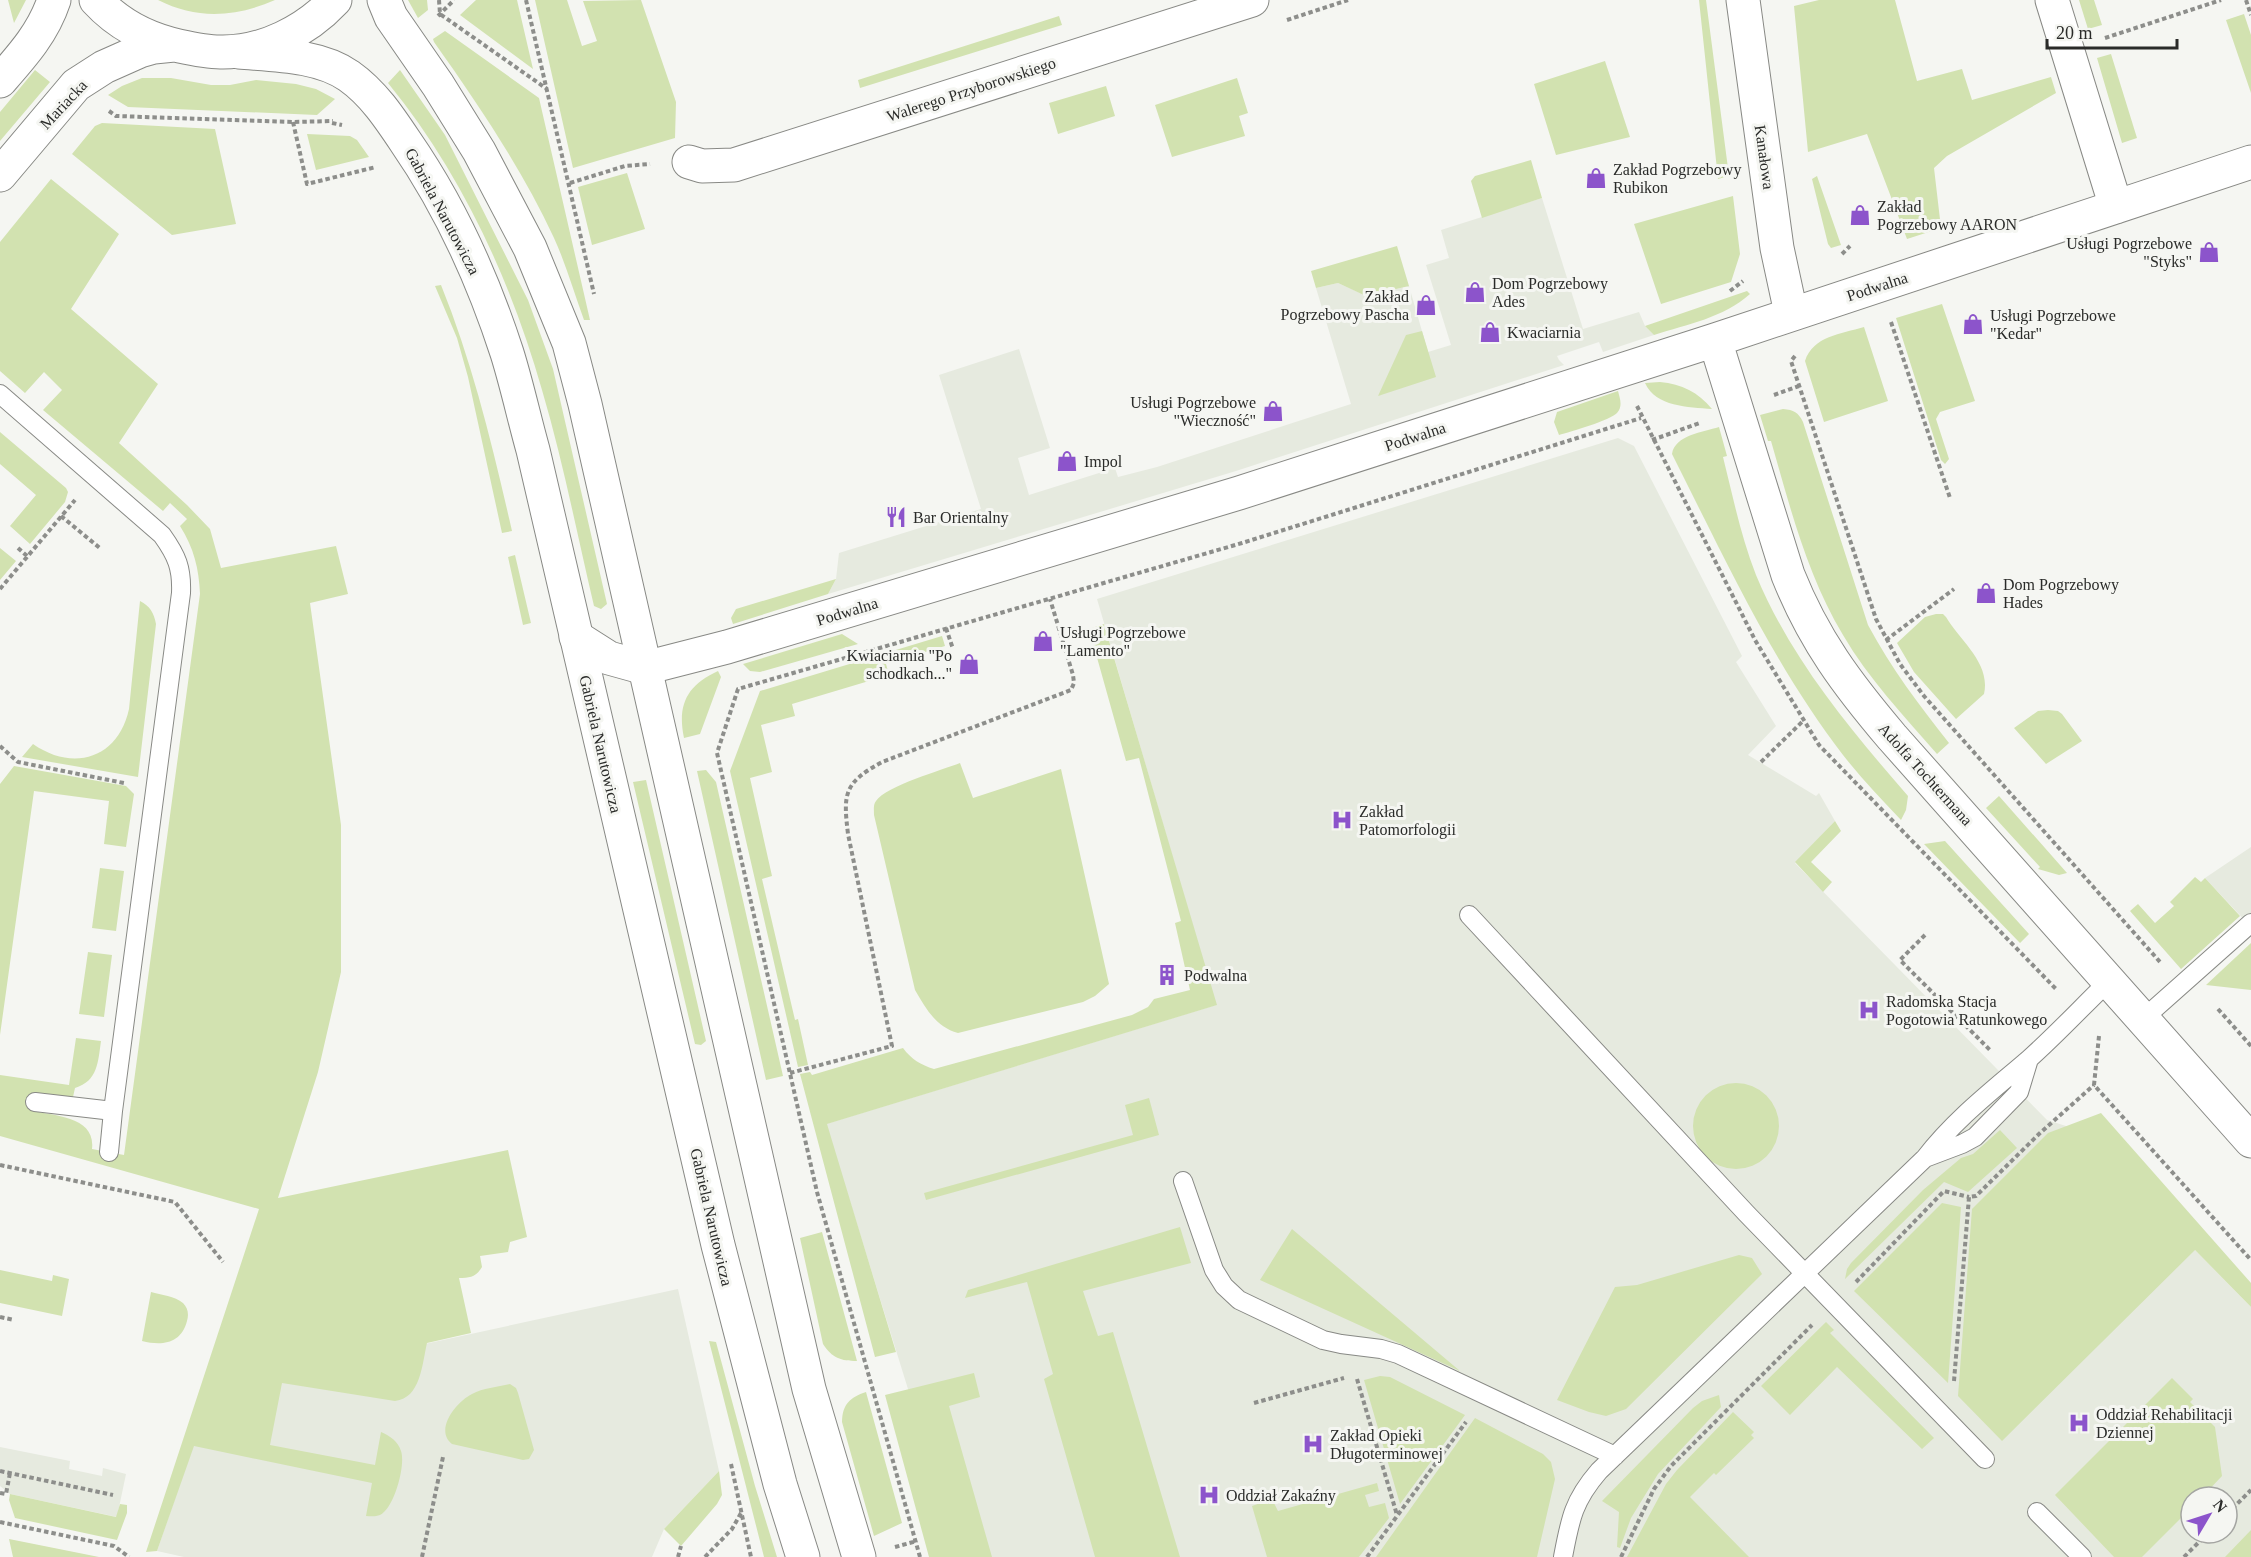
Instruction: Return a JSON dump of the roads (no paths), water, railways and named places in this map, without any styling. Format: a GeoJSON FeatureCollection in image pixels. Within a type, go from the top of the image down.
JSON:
{"type":"FeatureCollection","features":[{"type":"Feature","properties":{"kind":"street"},"geometry":{"type":"LineString","coordinates":[[0,81],[29,48],[44,26],[54,0]]}},
{"type":"Feature","properties":{"kind":"street"},"geometry":{"type":"LineString","coordinates":[[96,0],[131,28],[151,39],[176,45]]}},
{"type":"Feature","properties":{"kind":"street"},"geometry":{"type":"LineString","coordinates":[[239,52],[260,47],[289,35],[316,17],[335,0]]}},
{"type":"Feature","properties":{"kind":"street"},"geometry":{"type":"LineString","coordinates":[[384,0],[391,17],[438,85],[484,161],[530,248],[569,343],[585,404],[809,1389],[859,1557]]}},
{"type":"Feature","properties":{"kind":"street","name":"Walerego Przyborowskiego"},"geometry":{"type":"LineString","coordinates":[[689,162],[702,166],[734,165],[1252,0]]}},
{"type":"Feature","properties":{"kind":"street","name":"Kanałowa"},"geometry":{"type":"LineString","coordinates":[[1743,0],[1777,248],[1791,313]]}},
{"type":"Feature","properties":{"kind":"street"},"geometry":{"type":"LineString","coordinates":[[2052,0],[2116,207]]}},
{"type":"Feature","properties":{"kind":"street","name":"Gabriela Narutowicza"},"geometry":{"type":"LineString","coordinates":[[176,45],[219,52],[297,58],[323,64],[347,75],[384,110],[424,168],[473,261],[507,354],[533,450],[718,1245],[766,1432],[803,1557]]}},
{"type":"Feature","properties":{"kind":"street","name":"Mariacka"},"geometry":{"type":"LineString","coordinates":[[0,175],[62,101],[84,80],[104,67],[140,51],[176,45]]}},
{"type":"Feature","properties":{"kind":"street","name":"Podwalna"},"geometry":{"type":"LineString","coordinates":[[645,668],[739,643],[1239,493],[1715,340],[2251,162]]}},
{"type":"Feature","properties":{"kind":"street","name":"Adolfa Tochtermana"},"geometry":{"type":"LineString","coordinates":[[1715,340],[1777,542],[1800,604],[1817,636],[1854,693],[2251,1141]]}},
{"type":"Feature","properties":{"kind":"street"},"geometry":{"type":"LineString","coordinates":[[576,637],[609,658],[645,668]]}},
{"type":"Feature","properties":{"kind":"lane"},"geometry":{"type":"LineString","coordinates":[[0,394],[162,535],[175,553],[182,574],[109,1152]]}},
{"type":"Feature","properties":{"kind":"lane"},"geometry":{"type":"LineString","coordinates":[[1469,915],[1804,1274],[1985,1458]]}},
{"type":"Feature","properties":{"kind":"lane"},"geometry":{"type":"LineString","coordinates":[[2143,1019],[2251,923]]}},
{"type":"Feature","properties":{"kind":"lane"},"geometry":{"type":"LineString","coordinates":[[1563,1557],[1574,1506],[1590,1481],[1925,1158],[1937,1142],[1971,1109],[2029,1059],[2109,981]]}},
{"type":"Feature","properties":{"kind":"lane"},"geometry":{"type":"LineString","coordinates":[[35,1102],[113,1111]]}},
{"type":"Feature","properties":{"kind":"lane"},"geometry":{"type":"LineString","coordinates":[[1183,1180],[1214,1270],[1224,1286],[1239,1300],[1323,1340],[1398,1354],[1615,1456]]}},
{"type":"Feature","properties":{"kind":"lane"},"geometry":{"type":"LineString","coordinates":[[2037,1512],[2082,1557]]}},
{"type":"Feature","properties":{"kind":"place","name":"Zakład Pogrzebowy Rubikon"},"geometry":{"type":"Point","coordinates":[1596,178]}},
{"type":"Feature","properties":{"kind":"place","name":"Zakład Pogrzebowy AARON"},"geometry":{"type":"Point","coordinates":[1860,215]}},
{"type":"Feature","properties":{"kind":"place","name":"Usługi Pogrzebowe \"Styks\""},"geometry":{"type":"Point","coordinates":[2209,252]}},
{"type":"Feature","properties":{"kind":"place","name":"Dom Pogrzebowy Ades"},"geometry":{"type":"Point","coordinates":[1475,292]}},
{"type":"Feature","properties":{"kind":"place","name":"Zakład Pogrzebowy Pascha"},"geometry":{"type":"Point","coordinates":[1426,305]}},
{"type":"Feature","properties":{"kind":"place","name":"Usługi Pogrzebowe \"Kedar\""},"geometry":{"type":"Point","coordinates":[1973,324]}},
{"type":"Feature","properties":{"kind":"place","name":"Kwaciarnia"},"geometry":{"type":"Point","coordinates":[1490,332]}},
{"type":"Feature","properties":{"kind":"place","name":"Usługi Pogrzebowe \"Wieczność\""},"geometry":{"type":"Point","coordinates":[1273,411]}},
{"type":"Feature","properties":{"kind":"place","name":"Impol"},"geometry":{"type":"Point","coordinates":[1067,461]}},
{"type":"Feature","properties":{"kind":"place","name":"Bar Orientalny"},"geometry":{"type":"Point","coordinates":[896,517]}},
{"type":"Feature","properties":{"kind":"place","name":"Dom Pogrzebowy Hades"},"geometry":{"type":"Point","coordinates":[1986,593]}},
{"type":"Feature","properties":{"kind":"place","name":"Usługi Pogrzebowe \"Lamento\""},"geometry":{"type":"Point","coordinates":[1043,641]}},
{"type":"Feature","properties":{"kind":"place","name":"Kwiaciarnia \"Po schodkach...\""},"geometry":{"type":"Point","coordinates":[969,664]}},
{"type":"Feature","properties":{"kind":"place","name":"Zakład Patomorfologii"},"geometry":{"type":"Point","coordinates":[1342,820]}},
{"type":"Feature","properties":{"kind":"place","name":"Podwalna"},"geometry":{"type":"Point","coordinates":[1167,975]}},
{"type":"Feature","properties":{"kind":"place","name":"Radomska Stacja Pogotowia Ratunkowego"},"geometry":{"type":"Point","coordinates":[1869,1010]}},
{"type":"Feature","properties":{"kind":"place","name":"Oddział Rehabilitacji Dziennej"},"geometry":{"type":"Point","coordinates":[2079,1423]}},
{"type":"Feature","properties":{"kind":"place","name":"Zakład Opieki Długoterminowej"},"geometry":{"type":"Point","coordinates":[1313,1444]}},
{"type":"Feature","properties":{"kind":"place","name":"Oddział Zakaźny"},"geometry":{"type":"Point","coordinates":[1209,1495]}}]}
